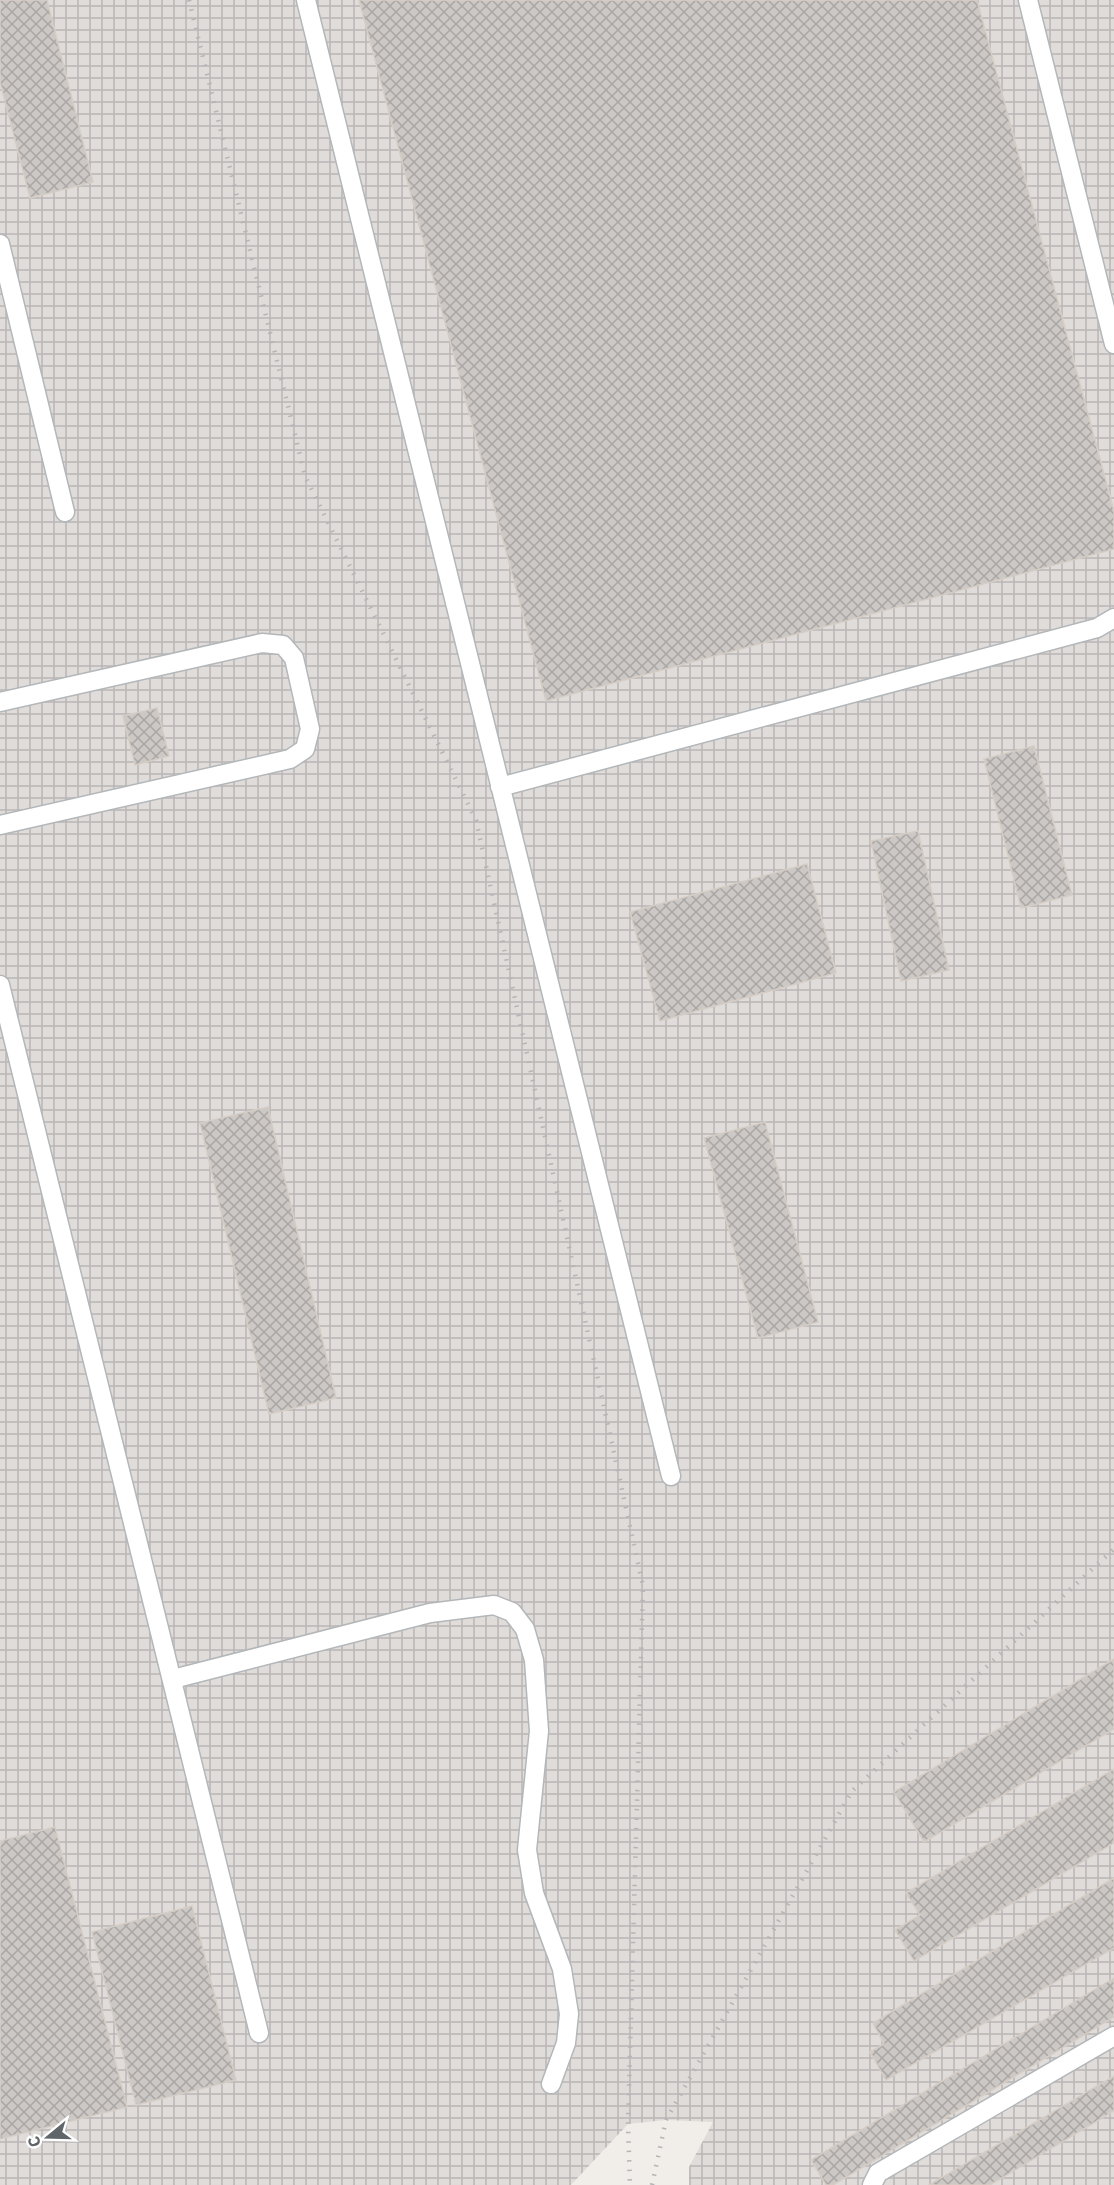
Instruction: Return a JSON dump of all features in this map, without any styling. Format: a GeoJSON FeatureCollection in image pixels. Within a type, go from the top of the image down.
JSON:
{"type":"FeatureCollection","features":[{"type":"Feature","properties":{"kind":"lane"},"geometry":{"type":"LineString","coordinates":[[306,0],[671,1476]]}},
{"type":"Feature","properties":{"kind":"lane"},"geometry":{"type":"LineString","coordinates":[[1028,0],[1114,344]]}},
{"type":"Feature","properties":{"kind":"lane"},"geometry":{"type":"LineString","coordinates":[[0,244],[65,512]]}},
{"type":"Feature","properties":{"kind":"lane"},"geometry":{"type":"LineString","coordinates":[[500,787],[1097,628],[1114,618]]}},
{"type":"Feature","properties":{"kind":"lane"},"geometry":{"type":"LineString","coordinates":[[0,702],[262,643],[283,645],[294,658],[310,729],[305,748],[290,759],[0,825]]}},
{"type":"Feature","properties":{"kind":"lane"},"geometry":{"type":"LineString","coordinates":[[0,985],[259,2033]]}},
{"type":"Feature","properties":{"kind":"lane"},"geometry":{"type":"LineString","coordinates":[[173,1679],[430,1613],[494,1605],[512,1612],[525,1629],[534,1660],[538,1731],[527,1851],[534,1893],[562,1969],[569,2014],[566,2043],[551,2084]]}},
{"type":"Feature","properties":{"kind":"lane"},"geometry":{"type":"LineString","coordinates":[[872,2185],[878,2174],[1114,2036]]}},
{"type":"Feature","properties":{"kind":"shaded area"},"geometry":{"type":"Polygon","coordinates":[[[0,0],[1114,0],[1114,2185],[689,2185],[689,2167],[713,2122],[666,2120],[628,2124],[571,2185],[0,2185],[0,0]]]}},
{"type":"Feature","properties":{"kind":"building"},"geometry":{"type":"Polygon","coordinates":[[[0,0],[47,0],[93,182],[30,198],[0,82],[0,0]]]}},
{"type":"Feature","properties":{"kind":"building"},"geometry":{"type":"Polygon","coordinates":[[[359,0],[977,0],[1114,511],[1114,549],[546,701],[359,0]]]}},
{"type":"Feature","properties":{"kind":"building"},"geometry":{"type":"Polygon","coordinates":[[[157,708],[169,756],[135,765],[123,716],[157,708]]]}},
{"type":"Feature","properties":{"kind":"building"},"geometry":{"type":"Polygon","coordinates":[[[1034,746],[1072,895],[1021,908],[984,759],[1034,746]]]}},
{"type":"Feature","properties":{"kind":"building"},"geometry":{"type":"Polygon","coordinates":[[[918,831],[949,970],[901,981],[871,841],[918,831]]]}},
{"type":"Feature","properties":{"kind":"building"},"geometry":{"type":"Polygon","coordinates":[[[807,864],[836,973],[660,1021],[630,912],[807,864]]]}},
{"type":"Feature","properties":{"kind":"building"},"geometry":{"type":"Polygon","coordinates":[[[268,1107],[336,1398],[269,1414],[200,1123],[268,1107]]]}},
{"type":"Feature","properties":{"kind":"building"},"geometry":{"type":"Polygon","coordinates":[[[765,1122],[818,1322],[758,1338],[704,1138],[765,1122]]]}},
{"type":"Feature","properties":{"kind":"building"},"geometry":{"type":"Polygon","coordinates":[[[1114,1659],[1114,1729],[924,1842],[894,1792],[1114,1659]]]}},
{"type":"Feature","properties":{"kind":"building"},"geometry":{"type":"Polygon","coordinates":[[[1114,1769],[1114,1843],[914,1961],[895,1930],[920,1915],[906,1893],[1114,1769]]]}},
{"type":"Feature","properties":{"kind":"building"},"geometry":{"type":"Polygon","coordinates":[[[55,1827],[127,2107],[0,2139],[0,1841],[55,1827]]]}},
{"type":"Feature","properties":{"kind":"building"},"geometry":{"type":"Polygon","coordinates":[[[1114,1878],[1114,1948],[886,2080],[870,2052],[884,2044],[873,2023],[1114,1878]]]}},
{"type":"Feature","properties":{"kind":"building"},"geometry":{"type":"Polygon","coordinates":[[[192,1906],[236,2080],[136,2105],[92,1932],[192,1906]]]}},
{"type":"Feature","properties":{"kind":"building"},"geometry":{"type":"Polygon","coordinates":[[[1114,1978],[1114,2017],[833,2185],[826,2185],[811,2160],[1114,1978]]]}},
{"type":"Feature","properties":{"kind":"building"},"geometry":{"type":"Polygon","coordinates":[[[1114,2076],[1114,2111],[990,2185],[929,2185],[1114,2076]]]}},
{"type":"Feature","properties":{"kind":"railway"},"geometry":{"type":"LineString","coordinates":[[189,0],[305,476],[476,820],[643,1586],[628,2124],[630,2185]]}},
{"type":"Feature","properties":{"kind":"railway"},"geometry":{"type":"LineString","coordinates":[[652,2185],[666,2120],[852,1791],[1114,1549]]}}]}
